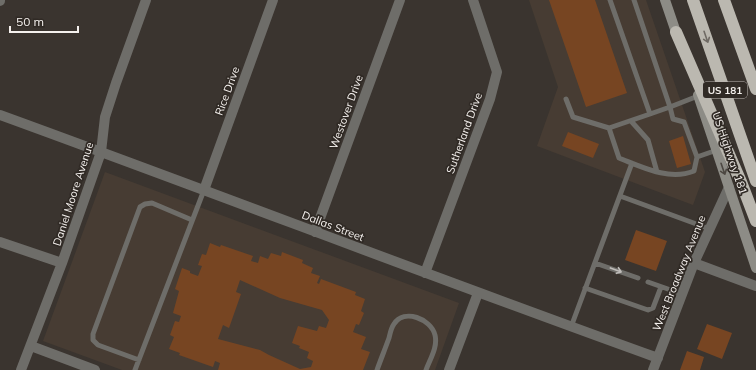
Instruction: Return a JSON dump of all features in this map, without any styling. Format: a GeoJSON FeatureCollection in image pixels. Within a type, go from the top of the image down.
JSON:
{"type":"FeatureCollection","features":[{"type":"Feature","properties":{"kind":"highway","name":"US 181"},"geometry":{"type":"LineString","coordinates":[[693,0],[756,181]]}},
{"type":"Feature","properties":{"kind":"highway","name":"US 181"},"geometry":{"type":"LineString","coordinates":[[724,0],[756,89]]}},
{"type":"Feature","properties":{"kind":"highway"},"geometry":{"type":"LineString","coordinates":[[676,32],[741,182],[756,221]]}},
{"type":"Feature","properties":{"kind":"main road","name":"US Highway 181"},"geometry":{"type":"LineString","coordinates":[[665,0],[756,268]]}},
{"type":"Feature","properties":{"kind":"street","name":"Daniel Moore Avenue"},"geometry":{"type":"LineString","coordinates":[[21,370],[62,263],[101,152],[108,110],[116,83],[146,0]]}},
{"type":"Feature","properties":{"kind":"street","name":"Rice Drive"},"geometry":{"type":"LineString","coordinates":[[204,190],[273,0]]}},
{"type":"Feature","properties":{"kind":"street","name":"Westover Drive"},"geometry":{"type":"LineString","coordinates":[[315,232],[400,0]]}},
{"type":"Feature","properties":{"kind":"street","name":"Sutherland Drive"},"geometry":{"type":"LineString","coordinates":[[425,273],[490,99],[497,72],[473,0]]}},
{"type":"Feature","properties":{"kind":"street","name":"Dallas Street"},"geometry":{"type":"LineString","coordinates":[[0,116],[658,358]]}},
{"type":"Feature","properties":{"kind":"street","name":"West Broadway Avenue"},"geometry":{"type":"LineString","coordinates":[[653,370],[694,263],[729,186]]}},
{"type":"Feature","properties":{"kind":"street"},"geometry":{"type":"LineString","coordinates":[[0,242],[62,263]]}},
{"type":"Feature","properties":{"kind":"street"},"geometry":{"type":"LineString","coordinates":[[694,263],[756,286]]}},
{"type":"Feature","properties":{"kind":"street"},"geometry":{"type":"LineString","coordinates":[[449,370],[478,293]]}},
{"type":"Feature","properties":{"kind":"street"},"geometry":{"type":"LineString","coordinates":[[30,346],[94,370]]}},
{"type":"Feature","properties":{"kind":"lane"},"geometry":{"type":"LineString","coordinates":[[610,0],[650,114]]}},
{"type":"Feature","properties":{"kind":"lane"},"geometry":{"type":"LineString","coordinates":[[609,128],[618,158],[657,172],[684,175],[694,171],[697,157],[684,122],[673,119],[634,0]]}},
{"type":"Feature","properties":{"kind":"lane"},"geometry":{"type":"LineString","coordinates":[[566,99],[572,117],[609,128],[698,96]]}},
{"type":"Feature","properties":{"kind":"lane"},"geometry":{"type":"LineString","coordinates":[[630,121],[648,140],[657,172]]}},
{"type":"Feature","properties":{"kind":"lane"},"geometry":{"type":"LineString","coordinates":[[697,157],[717,150]]}},
{"type":"Feature","properties":{"kind":"lane"},"geometry":{"type":"LineString","coordinates":[[571,327],[632,163]]}},
{"type":"Feature","properties":{"kind":"lane"},"geometry":{"type":"LineString","coordinates":[[135,370],[204,190]]}},
{"type":"Feature","properties":{"kind":"lane"},"geometry":{"type":"LineString","coordinates":[[620,196],[710,229]]}},
{"type":"Feature","properties":{"kind":"lane"},"geometry":{"type":"LineString","coordinates":[[139,360],[98,345],[94,340],[93,334],[140,207],[145,204],[152,203],[192,220]]}},
{"type":"Feature","properties":{"kind":"lane"},"geometry":{"type":"LineString","coordinates":[[595,263],[638,278]]}},
{"type":"Feature","properties":{"kind":"lane"},"geometry":{"type":"LineString","coordinates":[[648,282],[682,294]]}},
{"type":"Feature","properties":{"kind":"lane"},"geometry":{"type":"LineString","coordinates":[[586,288],[648,310],[653,308],[661,287]]}},
{"type":"Feature","properties":{"kind":"lane"},"geometry":{"type":"LineString","coordinates":[[377,370],[394,323],[402,317],[412,316],[422,319],[431,327],[435,334],[436,344],[426,370]]}},
{"type":"Feature","properties":{"kind":"shaded area"},"geometry":{"type":"Polygon","coordinates":[[[529,0],[646,0],[705,172],[693,205],[537,146],[558,87],[529,0]]]}},
{"type":"Feature","properties":{"kind":"shaded area"},"geometry":{"type":"Polygon","coordinates":[[[105,172],[459,303],[435,370],[122,370],[43,341],[105,172]]]}},
{"type":"Feature","properties":{"kind":"building"},"geometry":{"type":"Polygon","coordinates":[[[549,0],[595,0],[627,93],[586,107],[549,0]]]}},
{"type":"Feature","properties":{"kind":"building"},"geometry":{"type":"Polygon","coordinates":[[[568,132],[599,144],[593,158],[562,146],[568,132]]]}},
{"type":"Feature","properties":{"kind":"building"},"geometry":{"type":"Polygon","coordinates":[[[683,136],[691,164],[677,168],[669,141],[683,136]]]}},
{"type":"Feature","properties":{"kind":"building"},"geometry":{"type":"Polygon","coordinates":[[[636,230],[667,241],[656,271],[625,260],[636,230]]]}},
{"type":"Feature","properties":{"kind":"building"},"geometry":{"type":"Polygon","coordinates":[[[210,243],[220,247],[221,245],[253,256],[251,261],[258,263],[260,256],[268,259],[271,253],[281,256],[282,252],[303,260],[302,263],[313,268],[311,273],[320,276],[317,283],[319,284],[321,279],[356,292],[355,295],[365,299],[361,311],[364,313],[359,325],[356,324],[353,332],[366,337],[361,349],[370,352],[363,370],[218,370],[220,363],[215,361],[213,367],[179,355],[180,353],[169,349],[174,337],[170,335],[175,321],[179,322],[181,316],[173,313],[179,291],[175,289],[182,268],[198,276],[202,266],[198,265],[202,254],[206,255],[210,243]],[[240,280],[236,292],[241,294],[229,328],[223,325],[218,339],[260,350],[300,369],[311,367],[313,361],[307,358],[309,352],[292,343],[298,326],[317,331],[319,326],[326,328],[329,320],[322,310],[280,298],[240,280]]]}},
{"type":"Feature","properties":{"kind":"building"},"geometry":{"type":"Polygon","coordinates":[[[707,324],[732,333],[722,359],[697,349],[707,324]]]}},
{"type":"Feature","properties":{"kind":"building"},"geometry":{"type":"Polygon","coordinates":[[[687,351],[704,357],[700,370],[680,370],[687,351]]]}}]}
